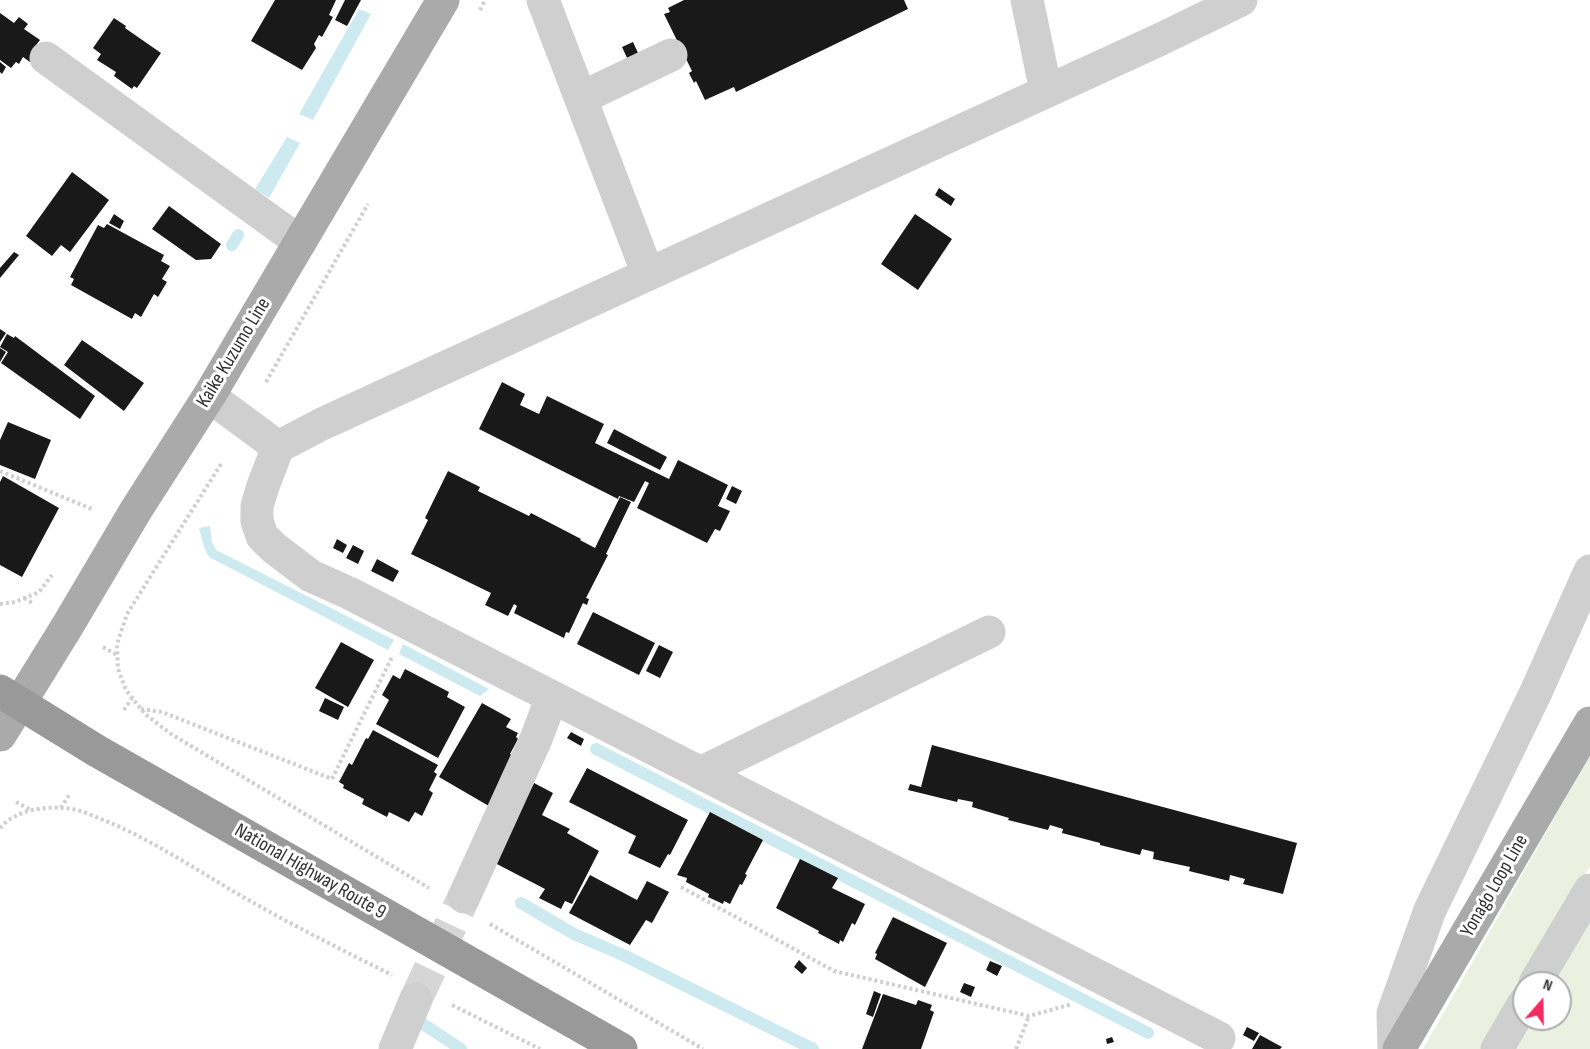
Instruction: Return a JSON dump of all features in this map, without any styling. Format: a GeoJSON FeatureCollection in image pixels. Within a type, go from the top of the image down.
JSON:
{"type":"FeatureCollection","features":[{"type":"Feature","properties":{"kind":"highway","name":"National Highway Route 9"},"geometry":{"type":"LineString","coordinates":[[10,697],[97,751],[621,1049]]}},
{"type":"Feature","properties":{"kind":"main road","name":"Kaike Kuzumo Line"},"geometry":{"type":"LineString","coordinates":[[10,697],[68,625],[136,510],[209,396],[443,0]]}},
{"type":"Feature","properties":{"kind":"main road"},"geometry":{"type":"LineString","coordinates":[[0,735],[10,697]]}},
{"type":"Feature","properties":{"kind":"main road","name":"Yonago Loop Line"},"geometry":{"type":"LineString","coordinates":[[1399,1049],[1590,723]]}},
{"type":"Feature","properties":{"kind":"street"},"geometry":{"type":"LineString","coordinates":[[543,0],[648,274]]}},
{"type":"Feature","properties":{"kind":"street"},"geometry":{"type":"LineString","coordinates":[[1027,0],[1046,91]]}},
{"type":"Feature","properties":{"kind":"street"},"geometry":{"type":"LineString","coordinates":[[1219,1038],[349,593],[311,576],[274,549],[262,536],[257,521],[257,506],[278,447],[322,424],[1241,0]]}},
{"type":"Feature","properties":{"kind":"street"},"geometry":{"type":"LineString","coordinates":[[581,98],[671,55]]}},
{"type":"Feature","properties":{"kind":"street"},"geometry":{"type":"LineString","coordinates":[[46,58],[300,242]]}},
{"type":"Feature","properties":{"kind":"street"},"geometry":{"type":"LineString","coordinates":[[209,396],[278,447]]}},
{"type":"Feature","properties":{"kind":"street"},"geometry":{"type":"LineString","coordinates":[[1394,1049],[1393,1013],[1430,910],[1536,692],[1590,571]]}},
{"type":"Feature","properties":{"kind":"street"},"geometry":{"type":"LineString","coordinates":[[700,773],[988,632]]}},
{"type":"Feature","properties":{"kind":"street"},"geometry":{"type":"LineString","coordinates":[[473,908],[552,697]]}},
{"type":"Feature","properties":{"kind":"street"},"geometry":{"type":"LineString","coordinates":[[1542,971],[1590,890]]}},
{"type":"Feature","properties":{"kind":"street"},"geometry":{"type":"LineString","coordinates":[[394,1049],[407,989]]}},
{"type":"Feature","properties":{"kind":"street"},"geometry":{"type":"LineString","coordinates":[[1497,1049],[1512,1023]]}},
{"type":"Feature","properties":{"kind":"path"},"geometry":{"type":"LineString","coordinates":[[221,464],[127,614],[117,644],[118,669],[126,690],[145,714],[171,734],[432,890]]}},
{"type":"Feature","properties":{"kind":"path"},"geometry":{"type":"LineString","coordinates":[[0,471],[94,510]]}},
{"type":"Feature","properties":{"kind":"path"},"geometry":{"type":"LineString","coordinates":[[24,598],[34,604]]}},
{"type":"Feature","properties":{"kind":"path"},"geometry":{"type":"LineString","coordinates":[[140,709],[162,712],[332,779],[379,686],[407,623]]}},
{"type":"Feature","properties":{"kind":"path"},"geometry":{"type":"LineString","coordinates":[[103,647],[117,655]]}},
{"type":"Feature","properties":{"kind":"path"},"geometry":{"type":"LineString","coordinates":[[124,710],[132,698]]}},
{"type":"Feature","properties":{"kind":"path"},"geometry":{"type":"LineString","coordinates":[[61,808],[69,795]]}},
{"type":"Feature","properties":{"kind":"path"},"geometry":{"type":"LineString","coordinates":[[16,802],[31,811]]}},
{"type":"Feature","properties":{"kind":"path"},"geometry":{"type":"LineString","coordinates":[[0,828],[19,815],[43,808],[61,808],[86,813],[124,829],[407,989]]}},
{"type":"Feature","properties":{"kind":"path"},"geometry":{"type":"LineString","coordinates":[[681,887],[834,971],[1029,1016],[1074,1003],[1102,979]]}},
{"type":"Feature","properties":{"kind":"path"},"geometry":{"type":"LineString","coordinates":[[473,908],[703,1049]]}},
{"type":"Feature","properties":{"kind":"path"},"geometry":{"type":"LineString","coordinates":[[449,1003],[540,1049]]}},
{"type":"Feature","properties":{"kind":"path"},"geometry":{"type":"LineString","coordinates":[[1016,1049],[1029,1016]]}},
{"type":"Feature","properties":{"kind":"green space"},"geometry":{"type":"Polygon","coordinates":[[[1590,755],[1590,866],[1529,971],[1512,971],[1512,1000],[1487,1049],[1423,1049],[1590,755]]]}},
{"type":"Feature","properties":{"kind":"green space"},"geometry":{"type":"Polygon","coordinates":[[[1590,904],[1590,1049],[1509,1049],[1519,1031],[1572,1031],[1572,971],[1553,971],[1590,904]]]}},
{"type":"Feature","properties":{"kind":"water"},"geometry":{"type":"Polygon","coordinates":[[[359,9],[371,14],[313,120],[299,114],[359,9]]]}},
{"type":"Feature","properties":{"kind":"water"},"geometry":{"type":"Polygon","coordinates":[[[287,137],[300,143],[269,198],[255,189],[287,137]]]}},
{"type":"Feature","properties":{"kind":"water"},"geometry":{"type":"Polygon","coordinates":[[[210,526],[212,542],[216,550],[394,640],[388,650],[209,557],[199,528],[210,526]]]}},
{"type":"Feature","properties":{"kind":"water"},"geometry":{"type":"Polygon","coordinates":[[[403,644],[489,689],[480,696],[399,654],[403,644]]]}},
{"type":"Feature","properties":{"kind":"building"},"geometry":{"type":"Polygon","coordinates":[[[275,0],[336,0],[329,15],[333,17],[322,37],[319,35],[314,44],[316,48],[302,70],[251,41],[275,0]]]}},
{"type":"Feature","properties":{"kind":"building"},"geometry":{"type":"Polygon","coordinates":[[[345,0],[361,0],[347,26],[335,20],[345,0]]]}},
{"type":"Feature","properties":{"kind":"building"},"geometry":{"type":"Polygon","coordinates":[[[684,0],[904,0],[908,9],[736,92],[734,87],[705,100],[696,81],[694,83],[689,73],[692,71],[664,14],[670,12],[668,8],[684,0]]]}},
{"type":"Feature","properties":{"kind":"building"},"geometry":{"type":"Polygon","coordinates":[[[0,13],[14,23],[19,17],[28,24],[24,29],[40,40],[33,49],[37,51],[30,62],[23,57],[19,64],[16,62],[11,68],[0,60],[0,13]]]}},
{"type":"Feature","properties":{"kind":"building"},"geometry":{"type":"Polygon","coordinates":[[[114,18],[161,53],[137,88],[134,86],[132,89],[114,76],[116,72],[97,60],[101,54],[93,48],[114,18]]]}},
{"type":"Feature","properties":{"kind":"building"},"geometry":{"type":"Polygon","coordinates":[[[633,42],[639,55],[628,60],[622,47],[633,42]]]}},
{"type":"Feature","properties":{"kind":"building"},"geometry":{"type":"Polygon","coordinates":[[[0,62],[6,67],[2,74],[0,72],[0,62]]]}},
{"type":"Feature","properties":{"kind":"building"},"geometry":{"type":"Polygon","coordinates":[[[72,172],[109,200],[70,252],[61,245],[52,256],[26,236],[72,172]]]}},
{"type":"Feature","properties":{"kind":"building"},"geometry":{"type":"Polygon","coordinates":[[[939,188],[955,199],[951,206],[935,195],[939,188]]]}},
{"type":"Feature","properties":{"kind":"building"},"geometry":{"type":"Polygon","coordinates":[[[169,206],[221,244],[211,259],[196,260],[152,229],[169,206]]]}},
{"type":"Feature","properties":{"kind":"building"},"geometry":{"type":"Polygon","coordinates":[[[114,214],[124,221],[120,229],[109,223],[114,214]]]}},
{"type":"Feature","properties":{"kind":"building"},"geometry":{"type":"Polygon","coordinates":[[[915,214],[952,239],[918,290],[881,264],[915,214]]]}},
{"type":"Feature","properties":{"kind":"building"},"geometry":{"type":"Polygon","coordinates":[[[107,224],[164,255],[161,261],[170,266],[162,279],[167,282],[158,297],[154,294],[141,317],[135,313],[132,319],[71,285],[74,279],[70,277],[98,225],[104,228],[107,224]]]}},
{"type":"Feature","properties":{"kind":"building"},"geometry":{"type":"Polygon","coordinates":[[[14,252],[19,255],[0,278],[0,268],[14,252]]]}},
{"type":"Feature","properties":{"kind":"building"},"geometry":{"type":"Polygon","coordinates":[[[0,329],[6,333],[0,342],[0,329]]]}},
{"type":"Feature","properties":{"kind":"building"},"geometry":{"type":"Polygon","coordinates":[[[7,334],[14,338],[15,336],[95,396],[80,419],[1,363],[8,352],[0,347],[7,334]]]}},
{"type":"Feature","properties":{"kind":"building"},"geometry":{"type":"Polygon","coordinates":[[[82,340],[144,383],[124,411],[64,365],[82,340]]]}},
{"type":"Feature","properties":{"kind":"building"},"geometry":{"type":"Polygon","coordinates":[[[0,348],[6,352],[0,362],[0,348]]]}},
{"type":"Feature","properties":{"kind":"building"},"geometry":{"type":"Polygon","coordinates":[[[502,382],[525,394],[520,405],[539,414],[547,396],[604,424],[595,443],[669,479],[678,460],[728,485],[718,506],[730,511],[720,531],[715,529],[707,543],[637,508],[649,483],[645,481],[634,502],[619,496],[618,499],[479,429],[502,382]]]}},
{"type":"Feature","properties":{"kind":"building"},"geometry":{"type":"Polygon","coordinates":[[[8,422],[51,440],[35,479],[0,465],[0,440],[8,422]]]}},
{"type":"Feature","properties":{"kind":"building"},"geometry":{"type":"Polygon","coordinates":[[[614,429],[667,457],[660,470],[607,443],[614,429]]]}},
{"type":"Feature","properties":{"kind":"building"},"geometry":{"type":"Polygon","coordinates":[[[448,471],[480,487],[478,491],[529,516],[531,513],[595,548],[620,497],[631,502],[586,598],[589,599],[587,605],[583,603],[569,633],[566,632],[564,638],[514,613],[517,606],[514,604],[508,616],[485,605],[491,593],[411,554],[428,520],[425,518],[448,471]]]}},
{"type":"Feature","properties":{"kind":"building"},"geometry":{"type":"Polygon","coordinates":[[[3,476],[59,508],[22,577],[0,565],[0,482],[3,476]]]}},
{"type":"Feature","properties":{"kind":"building"},"geometry":{"type":"Polygon","coordinates":[[[732,486],[742,491],[736,504],[726,499],[732,486]]]}},
{"type":"Feature","properties":{"kind":"building"},"geometry":{"type":"Polygon","coordinates":[[[337,539],[347,545],[343,553],[333,548],[337,539]]]}},
{"type":"Feature","properties":{"kind":"building"},"geometry":{"type":"Polygon","coordinates":[[[353,545],[364,551],[358,564],[346,558],[353,545]]]}},
{"type":"Feature","properties":{"kind":"building"},"geometry":{"type":"Polygon","coordinates":[[[377,559],[399,571],[393,582],[371,571],[377,559]]]}},
{"type":"Feature","properties":{"kind":"building"},"geometry":{"type":"Polygon","coordinates":[[[593,612],[655,643],[639,675],[577,644],[593,612]]]}},
{"type":"Feature","properties":{"kind":"building"},"geometry":{"type":"Polygon","coordinates":[[[341,642],[374,660],[348,707],[315,688],[341,642]]]}},
{"type":"Feature","properties":{"kind":"building"},"geometry":{"type":"Polygon","coordinates":[[[659,645],[673,652],[660,678],[646,671],[659,645]]]}},
{"type":"Feature","properties":{"kind":"building"},"geometry":{"type":"Polygon","coordinates":[[[405,669],[449,692],[447,697],[465,707],[438,758],[376,724],[389,700],[382,695],[393,675],[400,679],[405,669]]]}},
{"type":"Feature","properties":{"kind":"building"},"geometry":{"type":"Polygon","coordinates":[[[325,698],[344,707],[338,720],[319,711],[325,698]]]}},
{"type":"Feature","properties":{"kind":"building"},"geometry":{"type":"Polygon","coordinates":[[[482,703],[511,719],[506,727],[518,733],[516,737],[518,739],[510,754],[516,758],[494,809],[439,777],[482,703]]]}},
{"type":"Feature","properties":{"kind":"building"},"geometry":{"type":"Polygon","coordinates":[[[373,730],[438,765],[434,772],[437,774],[429,790],[433,793],[422,816],[415,812],[409,822],[389,812],[387,817],[362,804],[364,799],[343,788],[344,785],[339,782],[349,763],[352,765],[366,738],[368,739],[373,730]]]}},
{"type":"Feature","properties":{"kind":"building"},"geometry":{"type":"Polygon","coordinates":[[[571,732],[584,739],[581,746],[567,738],[571,732]]]}},
{"type":"Feature","properties":{"kind":"building"},"geometry":{"type":"Polygon","coordinates":[[[932,745],[1297,843],[1283,894],[1243,884],[1245,879],[1230,875],[1229,881],[1189,871],[1190,867],[1153,859],[1154,852],[1142,849],[1140,855],[1100,845],[1100,843],[1062,833],[1063,829],[1050,825],[1048,830],[1008,820],[1009,818],[972,807],[973,802],[958,799],[957,802],[908,790],[910,784],[921,787],[932,745]]]}},
{"type":"Feature","properties":{"kind":"building"},"geometry":{"type":"Polygon","coordinates":[[[587,768],[688,820],[670,855],[668,854],[660,868],[628,853],[636,836],[569,802],[587,768]]]}},
{"type":"Feature","properties":{"kind":"building"},"geometry":{"type":"Polygon","coordinates":[[[534,783],[553,793],[542,815],[570,829],[567,833],[599,851],[572,904],[565,901],[561,909],[539,898],[545,889],[493,862],[534,783]]]}},
{"type":"Feature","properties":{"kind":"building"},"geometry":{"type":"Polygon","coordinates":[[[710,812],[763,840],[745,874],[747,875],[742,885],[740,884],[730,904],[724,901],[723,904],[708,897],[709,894],[686,882],[687,878],[677,875],[710,812]]]}},
{"type":"Feature","properties":{"kind":"building"},"geometry":{"type":"Polygon","coordinates":[[[800,859],[838,878],[832,888],[865,904],[855,925],[852,923],[843,942],[840,940],[839,944],[776,908],[800,859]]]}},
{"type":"Feature","properties":{"kind":"building"},"geometry":{"type":"Polygon","coordinates":[[[590,875],[637,900],[647,881],[669,892],[652,923],[646,920],[630,945],[569,913],[590,875]]]}},
{"type":"Feature","properties":{"kind":"building"},"geometry":{"type":"Polygon","coordinates":[[[893,917],[947,943],[925,987],[875,959],[877,954],[875,953],[893,917]]]}},
{"type":"Feature","properties":{"kind":"building"},"geometry":{"type":"Polygon","coordinates":[[[799,960],[807,968],[802,974],[794,967],[799,960]]]}},
{"type":"Feature","properties":{"kind":"building"},"geometry":{"type":"Polygon","coordinates":[[[990,961],[1002,966],[997,976],[986,970],[990,961]]]}},
{"type":"Feature","properties":{"kind":"building"},"geometry":{"type":"Polygon","coordinates":[[[964,983],[975,987],[971,997],[960,992],[964,983]]]}},
{"type":"Feature","properties":{"kind":"building"},"geometry":{"type":"Polygon","coordinates":[[[874,991],[881,994],[873,1017],[866,1014],[874,991]]]}},
{"type":"Feature","properties":{"kind":"building"},"geometry":{"type":"Polygon","coordinates":[[[883,994],[916,1005],[918,1000],[932,1005],[930,1010],[934,1012],[921,1049],[862,1049],[883,994]]]}},
{"type":"Feature","properties":{"kind":"building"},"geometry":{"type":"Polygon","coordinates":[[[1247,1027],[1259,1033],[1254,1041],[1243,1035],[1247,1027]]]}},
{"type":"Feature","properties":{"kind":"building"},"geometry":{"type":"Polygon","coordinates":[[[1260,1035],[1282,1047],[1280,1049],[1252,1049],[1260,1035]]]}},
{"type":"Feature","properties":{"kind":"building"},"geometry":{"type":"Polygon","coordinates":[[[1112,1037],[1114,1042],[1107,1044],[1106,1039],[1112,1037]]]}},
{"type":"Feature","properties":{"kind":"waterway"},"geometry":{"type":"LineString","coordinates":[[232,245],[238,235]]}},
{"type":"Feature","properties":{"kind":"waterway"},"geometry":{"type":"LineString","coordinates":[[596,749],[1148,1033]]}},
{"type":"Feature","properties":{"kind":"waterway"},"geometry":{"type":"LineString","coordinates":[[521,903],[574,934],[625,956],[813,1049]]}},
{"type":"Feature","properties":{"kind":"waterway"},"geometry":{"type":"LineString","coordinates":[[423,1024],[461,1049]]}},
{"type":"Feature","properties":{"kind":"tunnel"},"geometry":{"type":"LineString","coordinates":[[416,999],[464,897]]}}]}
